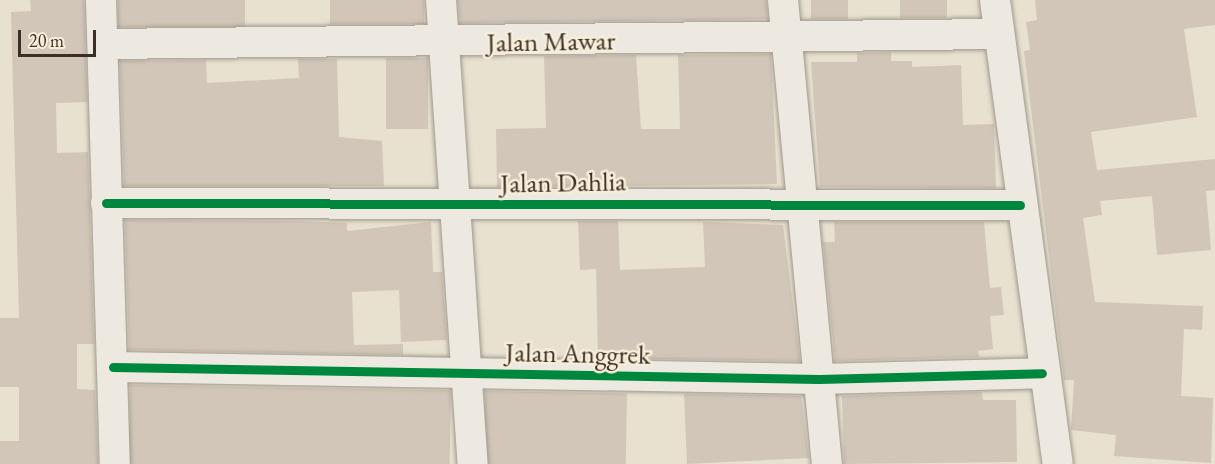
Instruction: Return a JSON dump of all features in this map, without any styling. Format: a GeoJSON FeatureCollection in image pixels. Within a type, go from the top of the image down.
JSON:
{"type":"FeatureCollection","features":[{"type":"Feature","properties":{"kind":"street"},"geometry":{"type":"LineString","coordinates":[[101,0],[115,464]]}},
{"type":"Feature","properties":{"kind":"street"},"geometry":{"type":"LineString","coordinates":[[441,0],[469,374],[473,464]]}},
{"type":"Feature","properties":{"kind":"street"},"geometry":{"type":"LineString","coordinates":[[783,0],[827,464]]}},
{"type":"Feature","properties":{"kind":"street"},"geometry":{"type":"LineString","coordinates":[[995,0],[1042,373],[1058,464]]}},
{"type":"Feature","properties":{"kind":"street","name":"Jalan Mawar"},"geometry":{"type":"LineString","coordinates":[[103,44],[444,43],[999,34]]}},
{"type":"Feature","properties":{"kind":"street","name":"Jalan Dahlia"},"geometry":{"type":"LineString","coordinates":[[106,203],[455,206],[802,202],[1020,205]]}},
{"type":"Feature","properties":{"kind":"street","name":"Jalan Anggrek"},"geometry":{"type":"LineString","coordinates":[[113,367],[819,379],[1042,373]]}},
{"type":"Feature","properties":{"kind":"building"},"geometry":{"type":"Polygon","coordinates":[[[30,0],[84,0],[87,102],[56,103],[57,153],[88,152],[94,344],[77,344],[77,389],[95,390],[98,464],[0,464],[0,441],[19,441],[19,387],[0,387],[0,318],[19,318],[11,12],[31,11],[30,0]]]}},
{"type":"Feature","properties":{"kind":"building"},"geometry":{"type":"Polygon","coordinates":[[[118,0],[245,0],[245,27],[118,27],[118,0]]]}},
{"type":"Feature","properties":{"kind":"building"},"geometry":{"type":"Polygon","coordinates":[[[330,0],[424,0],[424,24],[330,24],[330,0]]]}},
{"type":"Feature","properties":{"kind":"building"},"geometry":{"type":"Polygon","coordinates":[[[458,0],[766,0],[768,19],[460,23],[458,0]]]}},
{"type":"Feature","properties":{"kind":"building"},"geometry":{"type":"Polygon","coordinates":[[[811,0],[848,0],[848,19],[811,19],[811,0]]]}},
{"type":"Feature","properties":{"kind":"building"},"geometry":{"type":"Polygon","coordinates":[[[900,0],[947,0],[947,18],[900,18],[900,0]]]}},
{"type":"Feature","properties":{"kind":"building"},"geometry":{"type":"Polygon","coordinates":[[[1035,0],[1215,0],[1215,25],[1184,29],[1197,117],[1091,132],[1097,170],[1215,159],[1215,190],[1206,191],[1211,250],[1157,255],[1152,196],[1100,201],[1102,215],[1083,218],[1095,302],[1203,306],[1202,330],[1184,329],[1181,396],[1213,398],[1211,463],[1114,456],[1116,435],[1071,430],[1074,380],[1064,380],[1024,51],[1030,50],[1026,22],[1037,20],[1035,0]]]}},
{"type":"Feature","properties":{"kind":"building"},"geometry":{"type":"Polygon","coordinates":[[[891,52],[891,61],[912,61],[912,67],[961,65],[963,125],[994,124],[996,188],[820,187],[811,62],[857,62],[857,53],[891,52]]]}},
{"type":"Feature","properties":{"kind":"building"},"geometry":{"type":"Polygon","coordinates":[[[771,54],[777,184],[497,187],[496,129],[546,128],[544,56],[636,55],[641,129],[680,129],[678,55],[771,54]]]}},
{"type":"Feature","properties":{"kind":"building"},"geometry":{"type":"Polygon","coordinates":[[[386,58],[428,58],[428,129],[386,129],[386,58]]]}},
{"type":"Feature","properties":{"kind":"building"},"geometry":{"type":"Polygon","coordinates":[[[298,59],[337,59],[339,137],[382,141],[384,186],[124,186],[120,61],[206,60],[207,83],[299,78],[298,59]]]}},
{"type":"Feature","properties":{"kind":"building"},"geometry":{"type":"Polygon","coordinates":[[[125,220],[347,223],[347,231],[431,222],[433,272],[442,272],[447,340],[401,342],[399,290],[352,292],[354,345],[403,344],[403,355],[129,350],[125,220]]]}},
{"type":"Feature","properties":{"kind":"building"},"geometry":{"type":"Polygon","coordinates":[[[578,221],[618,221],[620,270],[705,267],[703,222],[783,225],[800,361],[598,358],[596,269],[580,270],[578,221]]]}},
{"type":"Feature","properties":{"kind":"building"},"geometry":{"type":"Polygon","coordinates":[[[834,222],[984,222],[990,288],[1001,287],[1004,315],[990,316],[993,349],[978,351],[979,357],[835,361],[823,242],[835,242],[834,222]]]}},
{"type":"Feature","properties":{"kind":"building"},"geometry":{"type":"Polygon","coordinates":[[[130,385],[451,391],[450,464],[129,464],[130,385]]]}},
{"type":"Feature","properties":{"kind":"building"},"geometry":{"type":"Polygon","coordinates":[[[485,391],[627,393],[626,464],[484,464],[485,391]]]}},
{"type":"Feature","properties":{"kind":"building"},"geometry":{"type":"Polygon","coordinates":[[[982,392],[983,400],[1016,400],[1017,462],[844,464],[842,396],[982,392]]]}},
{"type":"Feature","properties":{"kind":"building"},"geometry":{"type":"Polygon","coordinates":[[[684,394],[801,396],[809,458],[687,464],[684,394]]]}},
{"type":"Feature","properties":{"kind":"cycle path"},"geometry":{"type":"LineString","coordinates":[[106,203],[1020,205]]}},
{"type":"Feature","properties":{"kind":"cycle path"},"geometry":{"type":"LineString","coordinates":[[113,367],[819,379],[1042,373]]}}]}
